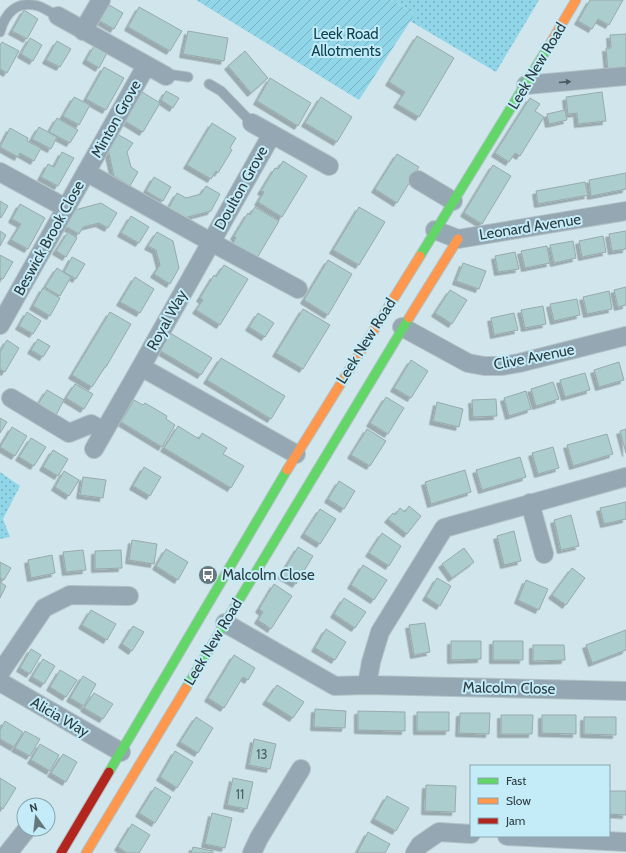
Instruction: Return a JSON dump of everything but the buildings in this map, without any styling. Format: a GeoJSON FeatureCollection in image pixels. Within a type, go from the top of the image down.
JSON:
{"type":"FeatureCollection","features":[{"type":"Feature","properties":{"kind":"main road","name":"Leek New Road"},"geometry":{"type":"LineString","coordinates":[[61,853],[296,454],[526,85],[576,0]]}},
{"type":"Feature","properties":{"kind":"main road","name":"Leek New Road"},"geometry":{"type":"LineString","coordinates":[[86,853],[402,327],[458,239]]}},
{"type":"Feature","properties":{"kind":"street"},"geometry":{"type":"LineString","coordinates":[[83,31],[100,0]]}},
{"type":"Feature","properties":{"kind":"street","name":"Minton Grove"},"geometry":{"type":"LineString","coordinates":[[58,16],[166,76]]}},
{"type":"Feature","properties":{"kind":"street","name":"Minton Grove"},"geometry":{"type":"LineString","coordinates":[[86,172],[146,66]]}},
{"type":"Feature","properties":{"kind":"street"},"geometry":{"type":"LineString","coordinates":[[526,85],[626,76]]}},
{"type":"Feature","properties":{"kind":"street"},"geometry":{"type":"LineString","coordinates":[[252,123],[329,166]]}},
{"type":"Feature","properties":{"kind":"street","name":"Doulton Grove"},"geometry":{"type":"LineString","coordinates":[[211,242],[272,134]]}},
{"type":"Feature","properties":{"kind":"street"},"geometry":{"type":"LineString","coordinates":[[0,172],[66,208]]}},
{"type":"Feature","properties":{"kind":"street"},"geometry":{"type":"LineString","coordinates":[[86,172],[298,289]]}},
{"type":"Feature","properties":{"kind":"street","name":"Beswick Brook Close"},"geometry":{"type":"LineString","coordinates":[[0,325],[86,172]]}},
{"type":"Feature","properties":{"kind":"street"},"geometry":{"type":"LineString","coordinates":[[418,180],[453,201]]}},
{"type":"Feature","properties":{"kind":"street","name":"Leonard Avenue"},"geometry":{"type":"LineString","coordinates":[[435,230],[458,239],[626,211]]}},
{"type":"Feature","properties":{"kind":"street","name":"Royal Way"},"geometry":{"type":"LineString","coordinates":[[211,242],[141,367],[296,454]]}},
{"type":"Feature","properties":{"kind":"street","name":"Clive Avenue"},"geometry":{"type":"LineString","coordinates":[[402,327],[468,363],[484,366],[502,366],[519,363],[626,336]]}},
{"type":"Feature","properties":{"kind":"street"},"geometry":{"type":"LineString","coordinates":[[94,449],[98,427],[141,367]]}},
{"type":"Feature","properties":{"kind":"street"},"geometry":{"type":"LineString","coordinates":[[11,398],[69,433],[98,427]]}},
{"type":"Feature","properties":{"kind":"street"},"geometry":{"type":"LineString","coordinates":[[367,685],[370,662],[380,632],[444,528],[626,477]]}},
{"type":"Feature","properties":{"kind":"street"},"geometry":{"type":"LineString","coordinates":[[530,503],[544,554]]}},
{"type":"Feature","properties":{"kind":"street"},"geometry":{"type":"LineString","coordinates":[[0,672],[44,608],[70,595],[135,594]]}},
{"type":"Feature","properties":{"kind":"street","name":"Malcolm Close"},"geometry":{"type":"LineString","coordinates":[[225,623],[335,686],[367,685],[626,690]]}},
{"type":"Feature","properties":{"kind":"street","name":"Alicia Way"},"geometry":{"type":"LineString","coordinates":[[0,682],[121,752]]}},
{"type":"Feature","properties":{"kind":"street","name":"Leek New Road"},"geometry":{"type":"LineString","coordinates":[[160,684],[180,697]]}},
{"type":"Feature","properties":{"kind":"street"},"geometry":{"type":"LineString","coordinates":[[252,853],[259,838],[301,769]]}},
{"type":"Feature","properties":{"kind":"street"},"geometry":{"type":"LineString","coordinates":[[415,853],[420,845],[439,832],[470,834]]}},
{"type":"Feature","properties":{"kind":"street"},"geometry":{"type":"LineString","coordinates":[[8,853],[21,837]]}},
{"type":"Feature","properties":{"kind":"street"},"geometry":{"type":"LineString","coordinates":[[527,837],[626,842]]}},
{"type":"Feature","properties":{"kind":"lane"},"geometry":{"type":"LineString","coordinates":[[0,32],[6,16],[22,4],[39,6],[58,16]]}},
{"type":"Feature","properties":{"kind":"lane"},"geometry":{"type":"LineString","coordinates":[[166,76],[174,75],[188,77]]}},
{"type":"Feature","properties":{"kind":"lane"},"geometry":{"type":"LineString","coordinates":[[209,84],[221,90],[252,123]]}},
{"type":"Feature","properties":{"kind":"green space","name":"Leek Road Allotments"},"geometry":{"type":"Polygon","coordinates":[[[196,0],[391,0],[415,14],[359,100],[196,0]]]}},
{"type":"Feature","properties":{"kind":"green space"},"geometry":{"type":"Polygon","coordinates":[[[391,0],[539,0],[496,72],[410,21],[415,14],[391,0]]]}},
{"type":"Feature","properties":{"kind":"green space"},"geometry":{"type":"Polygon","coordinates":[[[0,472],[20,486],[3,519],[10,537],[0,539],[0,472]]]}},
{"type":"Feature","properties":{"kind":"traffic: fast"},"geometry":{"type":"LineString","coordinates":[[420,256],[550,44]]}},
{"type":"Feature","properties":{"kind":"traffic: fast"},"geometry":{"type":"LineString","coordinates":[[186,688],[409,318]]}},
{"type":"Feature","properties":{"kind":"traffic: fast"},"geometry":{"type":"LineString","coordinates":[[109,772],[287,470]]}},
{"type":"Feature","properties":{"kind":"traffic: slow"},"geometry":{"type":"LineString","coordinates":[[550,44],[576,0]]}},
{"type":"Feature","properties":{"kind":"traffic: slow"},"geometry":{"type":"LineString","coordinates":[[409,318],[458,239]]}},
{"type":"Feature","properties":{"kind":"traffic: slow"},"geometry":{"type":"LineString","coordinates":[[287,470],[420,256]]}},
{"type":"Feature","properties":{"kind":"traffic: slow"},"geometry":{"type":"LineString","coordinates":[[86,853],[186,688]]}},
{"type":"Feature","properties":{"kind":"traffic: jam"},"geometry":{"type":"LineString","coordinates":[[61,853],[109,772]]}},
{"type":"Feature","properties":{"kind":"place","name":"Malcolm Close"},"geometry":{"type":"Point","coordinates":[208,575]}}]}
